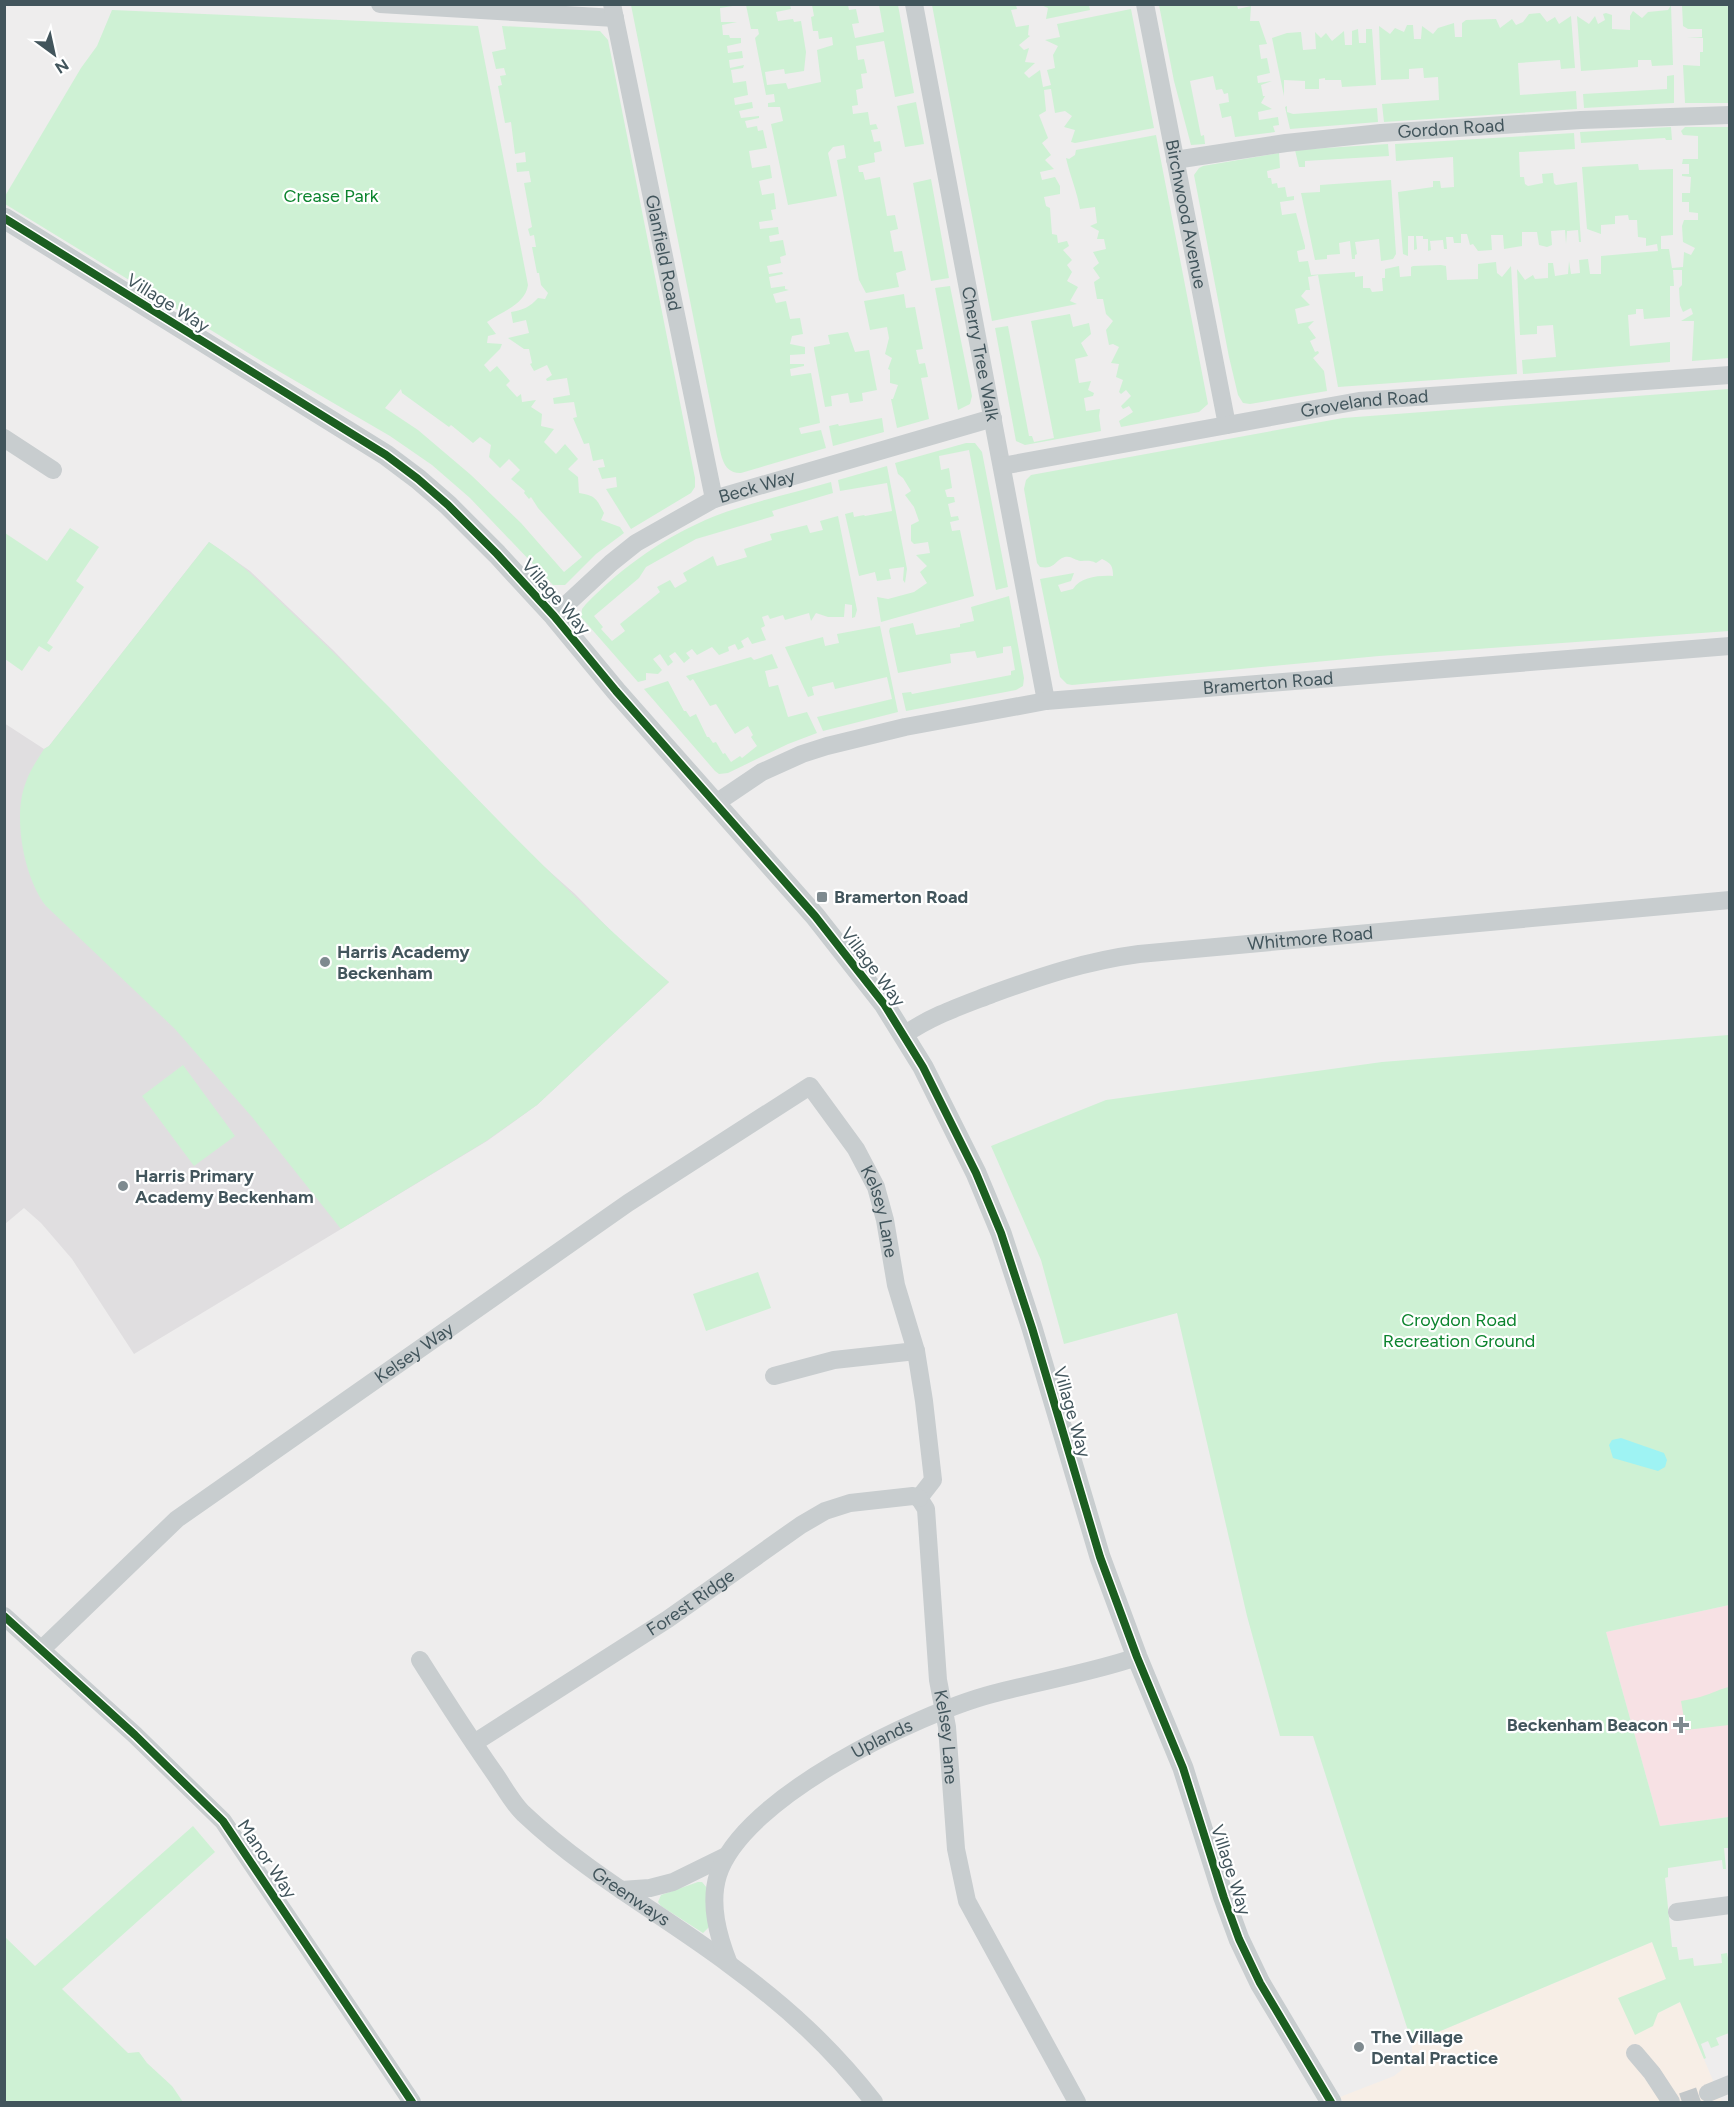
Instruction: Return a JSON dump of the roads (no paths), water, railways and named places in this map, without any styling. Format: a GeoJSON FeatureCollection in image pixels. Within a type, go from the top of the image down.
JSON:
{"type":"FeatureCollection","features":[{"type":"Feature","properties":{"kind":"street"},"geometry":{"type":"LineString","coordinates":[[380,4],[614,11]]}},
{"type":"Feature","properties":{"kind":"street","name":"Cherry Tree Walk"},"geometry":{"type":"LineString","coordinates":[[914,4],[1046,701]]}},
{"type":"Feature","properties":{"kind":"street","name":"Birchwood Avenue"},"geometry":{"type":"LineString","coordinates":[[1145,4],[1227,424]]}},
{"type":"Feature","properties":{"kind":"street","name":"Glanfield Road"},"geometry":{"type":"LineString","coordinates":[[614,11],[714,499]]}},
{"type":"Feature","properties":{"kind":"street","name":"Gordon Road"},"geometry":{"type":"LineString","coordinates":[[1174,160],[1286,142],[1381,133],[1581,120],[1730,115]]}},
{"type":"Feature","properties":{"kind":"street","name":"Village Way"},"geometry":{"type":"LineString","coordinates":[[4,218],[386,455],[448,505],[554,616],[616,691],[815,916],[884,1004],[923,1067],[976,1173],[1001,1233],[1032,1328],[1089,1525],[1137,1657],[1183,1768],[1239,1939],[1260,1983],[1331,2103]]}},
{"type":"Feature","properties":{"kind":"street","name":"Groveland Road"},"geometry":{"type":"LineString","coordinates":[[1002,466],[1359,401],[1730,375]]}},
{"type":"Feature","properties":{"kind":"street","name":"Beck Way"},"geometry":{"type":"LineString","coordinates":[[554,616],[636,543],[714,499],[993,418]]}},
{"type":"Feature","properties":{"kind":"street"},"geometry":{"type":"LineString","coordinates":[[4,438],[53,470]]}},
{"type":"Feature","properties":{"kind":"street","name":"Bramerton Road"},"geometry":{"type":"LineString","coordinates":[[716,803],[762,772],[802,754],[827,746],[905,727],[1046,701],[1730,646]]}},
{"type":"Feature","properties":{"kind":"street","name":"Whitmore Road"},"geometry":{"type":"LineString","coordinates":[[904,1035],[942,1012],[1044,975],[1101,959],[1730,900]]}},
{"type":"Feature","properties":{"kind":"street","name":"Kelsey Lane"},"geometry":{"type":"LineString","coordinates":[[810,1086],[856,1149],[876,1187],[885,1220],[896,1285],[916,1351],[933,1480],[919,1498],[926,1509],[938,1680],[945,1709],[956,1849],[967,1901],[1077,2103]]}},
{"type":"Feature","properties":{"kind":"street","name":"Kelsey Way"},"geometry":{"type":"LineString","coordinates":[[42,1649],[177,1519],[628,1203],[810,1086]]}},
{"type":"Feature","properties":{"kind":"street"},"geometry":{"type":"LineString","coordinates":[[774,1376],[834,1360],[916,1351]]}},
{"type":"Feature","properties":{"kind":"street","name":"Forest Ridge"},"geometry":{"type":"LineString","coordinates":[[474,1743],[668,1619],[801,1525],[825,1511],[850,1503],[913,1496],[919,1498]]}},
{"type":"Feature","properties":{"kind":"street","name":"Manor Way"},"geometry":{"type":"LineString","coordinates":[[4,1616],[135,1735],[223,1821],[412,2103]]}},
{"type":"Feature","properties":{"kind":"street","name":"Uplands"},"geometry":{"type":"LineString","coordinates":[[729,1964],[716,1922],[715,1894],[718,1875],[726,1856],[739,1838],[775,1803],[823,1770],[945,1709],[991,1694],[1105,1668],[1137,1657]]}},
{"type":"Feature","properties":{"kind":"street","name":"Greenways"},"geometry":{"type":"LineString","coordinates":[[420,1660],[522,1812],[565,1851],[729,1964],[780,2003],[821,2040],[874,2103]]}},
{"type":"Feature","properties":{"kind":"street","name":"Uplands"},"geometry":{"type":"LineString","coordinates":[[621,1890],[650,1888],[673,1882],[726,1856]]}},
{"type":"Feature","properties":{"kind":"street"},"geometry":{"type":"LineString","coordinates":[[1677,1912],[1730,1905]]}},
{"type":"Feature","properties":{"kind":"street"},"geometry":{"type":"LineString","coordinates":[[1635,2053],[1652,2073],[1671,2103]]}},
{"type":"Feature","properties":{"kind":"street"},"geometry":{"type":"LineString","coordinates":[[1708,2093],[1730,2084]]}},
{"type":"Feature","properties":{"kind":"water"},"geometry":{"type":"Polygon","coordinates":[[[1621,1438],[1664,1453],[1667,1460],[1665,1467],[1658,1471],[1613,1458],[1609,1445],[1612,1440],[1621,1438]]]}},
{"type":"Feature","properties":{"kind":"tunnel"},"geometry":{"type":"LineString","coordinates":[[1682,2102],[1708,2093]]}},
{"type":"Feature","properties":{"kind":"place","name":"Bramerton Road"},"geometry":{"type":"Point","coordinates":[822,897]}},
{"type":"Feature","properties":{"kind":"place","name":"Harris Academy Beckenham"},"geometry":{"type":"Point","coordinates":[325,962]}},
{"type":"Feature","properties":{"kind":"place","name":"Harris Primary Academy Beckenham"},"geometry":{"type":"Point","coordinates":[123,1186]}},
{"type":"Feature","properties":{"kind":"place","name":"Beckenham Beacon"},"geometry":{"type":"Point","coordinates":[1681,1725]}},
{"type":"Feature","properties":{"kind":"place","name":"The Village Dental Practice"},"geometry":{"type":"Point","coordinates":[1359,2047]}},
{"type":"Feature","properties":{"kind":"park label","name":"Crease Park"},"geometry":{"type":"Point","coordinates":[331,196]}},
{"type":"Feature","properties":{"kind":"park label","name":"Croydon Road Recreation Ground"},"geometry":{"type":"Point","coordinates":[1459,1330]}}]}
